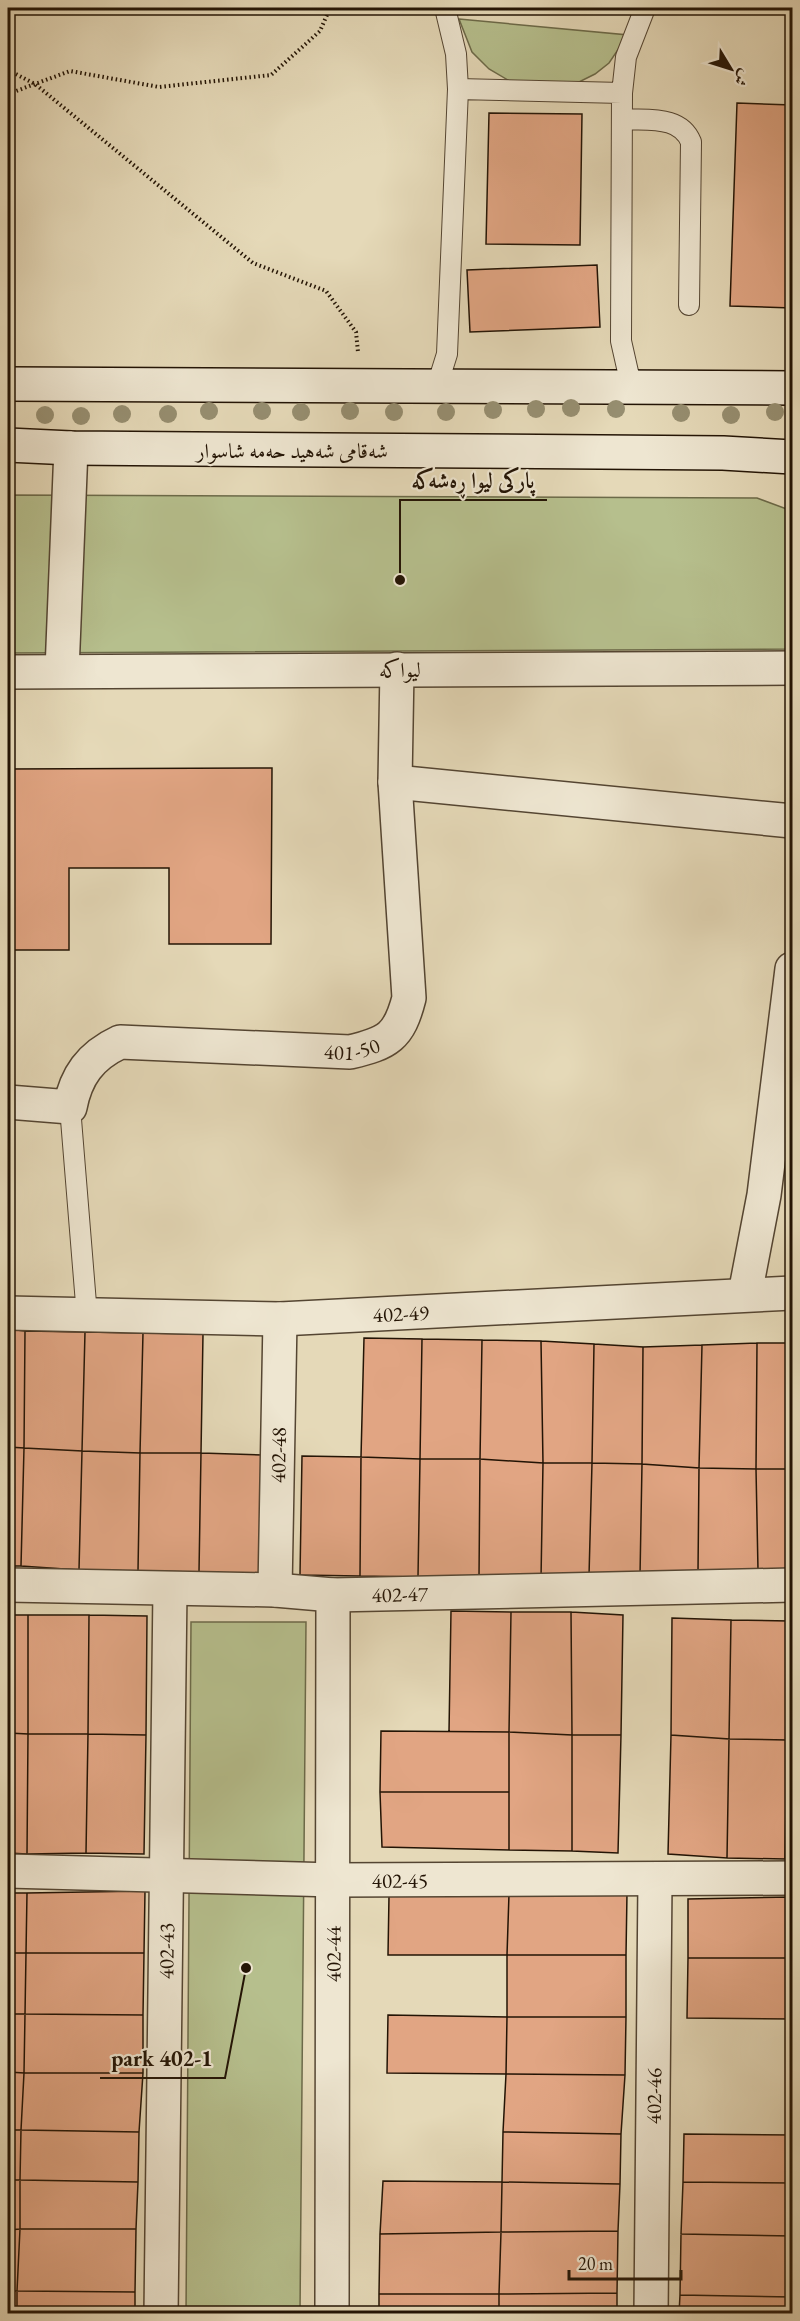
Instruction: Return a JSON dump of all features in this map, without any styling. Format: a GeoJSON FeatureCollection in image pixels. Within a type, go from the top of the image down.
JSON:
{"type":"FeatureCollection","features":[{"type":"Feature","properties":{"kind":"street"},"geometry":{"type":"LineString","coordinates":[[8,384],[792,388]]}},
{"type":"Feature","properties":{"kind":"street","name":"شەقامی شەهید حەمە شاسوار"},"geometry":{"type":"LineString","coordinates":[[8,445],[71,448],[777,456]]}},
{"type":"Feature","properties":{"kind":"street"},"geometry":{"type":"LineString","coordinates":[[62,671],[71,448]]}},
{"type":"Feature","properties":{"kind":"street"},"geometry":{"type":"LineString","coordinates":[[777,456],[792,471]]}},
{"type":"Feature","properties":{"kind":"street","name":"لیواکە"},"geometry":{"type":"LineString","coordinates":[[8,672],[792,668]]}},
{"type":"Feature","properties":{"kind":"street","name":"401-50"},"geometry":{"type":"LineString","coordinates":[[70,1107],[75,1085],[91,1060],[120,1042],[350,1052],[381,1044],[403,1022],[409,998],[395,782],[397,669]]}},
{"type":"Feature","properties":{"kind":"street"},"geometry":{"type":"LineString","coordinates":[[395,782],[792,821]]}},
{"type":"Feature","properties":{"kind":"street"},"geometry":{"type":"LineString","coordinates":[[745,1294],[764,1195],[792,969]]}},
{"type":"Feature","properties":{"kind":"street"},"geometry":{"type":"LineString","coordinates":[[8,1102],[70,1107]]}},
{"type":"Feature","properties":{"kind":"street","name":"402-49"},"geometry":{"type":"LineString","coordinates":[[8,1313],[280,1319],[792,1293]]}},
{"type":"Feature","properties":{"kind":"street","name":"402-48"},"geometry":{"type":"LineString","coordinates":[[274,1590],[280,1319]]}},
{"type":"Feature","properties":{"kind":"street","name":"402-47"},"geometry":{"type":"LineString","coordinates":[[8,1586],[274,1590],[333,1595],[792,1585]]}},
{"type":"Feature","properties":{"kind":"street","name":"402-43"},"geometry":{"type":"LineString","coordinates":[[161,2313],[170,1589]]}},
{"type":"Feature","properties":{"kind":"street","name":"402-44"},"geometry":{"type":"LineString","coordinates":[[332,2313],[333,1595]]}},
{"type":"Feature","properties":{"kind":"street","name":"402-45"},"geometry":{"type":"LineString","coordinates":[[8,1871],[334,1880],[792,1878]]}},
{"type":"Feature","properties":{"kind":"street","name":"402-46"},"geometry":{"type":"LineString","coordinates":[[651,2313],[655,1880]]}},
{"type":"Feature","properties":{"kind":"lane"},"geometry":{"type":"LineString","coordinates":[[437,386],[447,354],[458,89],[456,54],[445,8]]}},
{"type":"Feature","properties":{"kind":"lane"},"geometry":{"type":"LineString","coordinates":[[634,388],[621,340],[622,93],[626,57],[645,8]]}},
{"type":"Feature","properties":{"kind":"lane"},"geometry":{"type":"LineString","coordinates":[[458,89],[622,93]]}},
{"type":"Feature","properties":{"kind":"lane"},"geometry":{"type":"LineString","coordinates":[[623,119],[670,122],[687,132],[692,142],[689,305]]}},
{"type":"Feature","properties":{"kind":"lane"},"geometry":{"type":"LineString","coordinates":[[70,1107],[87,1316]]}},
{"type":"Feature","properties":{"kind":"path"},"geometry":{"type":"LineString","coordinates":[[8,94],[70,71],[159,87],[271,75],[320,31],[330,8]]}},
{"type":"Feature","properties":{"kind":"path"},"geometry":{"type":"LineString","coordinates":[[8,70],[35,84],[253,264],[326,291],[356,332],[360,386]]}},
{"type":"Feature","properties":{"kind":"green space"},"geometry":{"type":"Polygon","coordinates":[[[459,19],[628,35],[609,63],[595,74],[573,85],[513,83],[489,69],[472,52],[459,19]]]}},
{"type":"Feature","properties":{"kind":"green space"},"geometry":{"type":"Polygon","coordinates":[[[8,495],[757,498],[792,511],[792,649],[8,653],[8,495]]]}},
{"type":"Feature","properties":{"kind":"green space"},"geometry":{"type":"Polygon","coordinates":[[[191,1622],[306,1622],[300,2313],[186,2314],[191,1622]]]}},
{"type":"Feature","properties":{"kind":"building"},"geometry":{"type":"Polygon","coordinates":[[[737,103],[792,105],[792,308],[730,306],[737,103]]]}},
{"type":"Feature","properties":{"kind":"building"},"geometry":{"type":"Polygon","coordinates":[[[489,113],[582,114],[580,245],[486,244],[489,113]]]}},
{"type":"Feature","properties":{"kind":"building"},"geometry":{"type":"Polygon","coordinates":[[[597,265],[600,327],[470,332],[467,270],[597,265]]]}},
{"type":"Feature","properties":{"kind":"building"},"geometry":{"type":"Polygon","coordinates":[[[272,768],[271,944],[169,944],[169,868],[69,868],[69,950],[8,950],[8,769],[272,768]]]}},
{"type":"Feature","properties":{"kind":"building"},"geometry":{"type":"Polygon","coordinates":[[[8,1329],[25,1331],[24,1448],[8,1447],[8,1329]]]}},
{"type":"Feature","properties":{"kind":"building"},"geometry":{"type":"Polygon","coordinates":[[[25,1331],[85,1332],[82,1451],[24,1448],[25,1331]]]}},
{"type":"Feature","properties":{"kind":"building"},"geometry":{"type":"Polygon","coordinates":[[[85,1332],[143,1333],[140,1453],[82,1451],[85,1332]]]}},
{"type":"Feature","properties":{"kind":"building"},"geometry":{"type":"Polygon","coordinates":[[[143,1333],[203,1334],[201,1453],[140,1453],[143,1333]]]}},
{"type":"Feature","properties":{"kind":"building"},"geometry":{"type":"Polygon","coordinates":[[[364,1338],[422,1339],[420,1459],[361,1457],[364,1338]]]}},
{"type":"Feature","properties":{"kind":"building"},"geometry":{"type":"Polygon","coordinates":[[[422,1339],[482,1340],[480,1459],[420,1459],[422,1339]]]}},
{"type":"Feature","properties":{"kind":"building"},"geometry":{"type":"Polygon","coordinates":[[[482,1340],[541,1341],[543,1463],[480,1459],[482,1340]]]}},
{"type":"Feature","properties":{"kind":"building"},"geometry":{"type":"Polygon","coordinates":[[[541,1341],[594,1344],[592,1463],[543,1463],[541,1341]]]}},
{"type":"Feature","properties":{"kind":"building"},"geometry":{"type":"Polygon","coordinates":[[[757,1343],[756,1469],[699,1468],[702,1345],[757,1343]]]}},
{"type":"Feature","properties":{"kind":"building"},"geometry":{"type":"Polygon","coordinates":[[[757,1343],[792,1343],[792,1469],[756,1469],[757,1343]]]}},
{"type":"Feature","properties":{"kind":"building"},"geometry":{"type":"Polygon","coordinates":[[[594,1344],[643,1347],[642,1464],[592,1463],[594,1344]]]}},
{"type":"Feature","properties":{"kind":"building"},"geometry":{"type":"Polygon","coordinates":[[[702,1345],[699,1468],[642,1464],[643,1347],[702,1345]]]}},
{"type":"Feature","properties":{"kind":"building"},"geometry":{"type":"Polygon","coordinates":[[[8,1447],[24,1448],[21,1566],[8,1566],[8,1447]]]}},
{"type":"Feature","properties":{"kind":"building"},"geometry":{"type":"Polygon","coordinates":[[[24,1448],[82,1451],[79,1570],[21,1566],[24,1448]]]}},
{"type":"Feature","properties":{"kind":"building"},"geometry":{"type":"Polygon","coordinates":[[[82,1451],[140,1453],[138,1571],[79,1570],[82,1451]]]}},
{"type":"Feature","properties":{"kind":"building"},"geometry":{"type":"Polygon","coordinates":[[[140,1453],[201,1453],[199,1572],[138,1571],[140,1453]]]}},
{"type":"Feature","properties":{"kind":"building"},"geometry":{"type":"Polygon","coordinates":[[[201,1453],[262,1455],[261,1574],[199,1572],[201,1453]]]}},
{"type":"Feature","properties":{"kind":"building"},"geometry":{"type":"Polygon","coordinates":[[[302,1456],[361,1457],[360,1576],[300,1575],[302,1456]]]}},
{"type":"Feature","properties":{"kind":"building"},"geometry":{"type":"Polygon","coordinates":[[[361,1457],[420,1459],[418,1577],[360,1576],[361,1457]]]}},
{"type":"Feature","properties":{"kind":"building"},"geometry":{"type":"Polygon","coordinates":[[[420,1459],[480,1459],[479,1578],[418,1577],[420,1459]]]}},
{"type":"Feature","properties":{"kind":"building"},"geometry":{"type":"Polygon","coordinates":[[[480,1459],[543,1463],[541,1579],[479,1578],[480,1459]]]}},
{"type":"Feature","properties":{"kind":"building"},"geometry":{"type":"Polygon","coordinates":[[[543,1463],[592,1463],[589,1576],[541,1579],[543,1463]]]}},
{"type":"Feature","properties":{"kind":"building"},"geometry":{"type":"Polygon","coordinates":[[[592,1463],[642,1464],[640,1576],[589,1576],[592,1463]]]}},
{"type":"Feature","properties":{"kind":"building"},"geometry":{"type":"Polygon","coordinates":[[[642,1464],[699,1468],[698,1572],[640,1576],[642,1464]]]}},
{"type":"Feature","properties":{"kind":"building"},"geometry":{"type":"Polygon","coordinates":[[[699,1468],[756,1469],[758,1570],[698,1572],[699,1468]]]}},
{"type":"Feature","properties":{"kind":"building"},"geometry":{"type":"Polygon","coordinates":[[[756,1469],[792,1469],[792,1569],[758,1570],[756,1469]]]}},
{"type":"Feature","properties":{"kind":"building"},"geometry":{"type":"Polygon","coordinates":[[[451,1611],[511,1612],[509,1732],[449,1732],[451,1611]]]}},
{"type":"Feature","properties":{"kind":"building"},"geometry":{"type":"Polygon","coordinates":[[[511,1612],[571,1612],[572,1735],[509,1732],[511,1612]]]}},
{"type":"Feature","properties":{"kind":"building"},"geometry":{"type":"Polygon","coordinates":[[[571,1612],[623,1615],[621,1735],[572,1735],[571,1612]]]}},
{"type":"Feature","properties":{"kind":"building"},"geometry":{"type":"Polygon","coordinates":[[[8,1615],[28,1615],[28,1734],[8,1733],[8,1615]]]}},
{"type":"Feature","properties":{"kind":"building"},"geometry":{"type":"Polygon","coordinates":[[[28,1615],[89,1615],[88,1734],[28,1734],[28,1615]]]}},
{"type":"Feature","properties":{"kind":"building"},"geometry":{"type":"Polygon","coordinates":[[[89,1615],[147,1616],[146,1735],[88,1734],[89,1615]]]}},
{"type":"Feature","properties":{"kind":"building"},"geometry":{"type":"Polygon","coordinates":[[[672,1618],[731,1620],[729,1739],[671,1735],[672,1618]]]}},
{"type":"Feature","properties":{"kind":"building"},"geometry":{"type":"Polygon","coordinates":[[[731,1620],[789,1621],[787,1740],[729,1739],[731,1620]]]}},
{"type":"Feature","properties":{"kind":"building"},"geometry":{"type":"Polygon","coordinates":[[[789,1621],[792,1621],[792,1740],[787,1740],[789,1621]]]}},
{"type":"Feature","properties":{"kind":"building"},"geometry":{"type":"Polygon","coordinates":[[[381,1731],[509,1732],[509,1792],[380,1792],[381,1731]]]}},
{"type":"Feature","properties":{"kind":"building"},"geometry":{"type":"Polygon","coordinates":[[[509,1732],[572,1735],[572,1851],[509,1850],[509,1732]]]}},
{"type":"Feature","properties":{"kind":"building"},"geometry":{"type":"Polygon","coordinates":[[[8,1733],[28,1734],[27,1854],[8,1853],[8,1733]]]}},
{"type":"Feature","properties":{"kind":"building"},"geometry":{"type":"Polygon","coordinates":[[[28,1734],[88,1734],[86,1853],[27,1854],[28,1734]]]}},
{"type":"Feature","properties":{"kind":"building"},"geometry":{"type":"Polygon","coordinates":[[[88,1734],[146,1735],[144,1854],[86,1853],[88,1734]]]}},
{"type":"Feature","properties":{"kind":"building"},"geometry":{"type":"Polygon","coordinates":[[[572,1735],[621,1735],[618,1853],[572,1851],[572,1735]]]}},
{"type":"Feature","properties":{"kind":"building"},"geometry":{"type":"Polygon","coordinates":[[[671,1735],[729,1739],[727,1858],[668,1854],[671,1735]]]}},
{"type":"Feature","properties":{"kind":"building"},"geometry":{"type":"Polygon","coordinates":[[[729,1739],[787,1740],[785,1859],[727,1858],[729,1739]]]}},
{"type":"Feature","properties":{"kind":"building"},"geometry":{"type":"Polygon","coordinates":[[[787,1740],[792,1740],[792,1859],[785,1859],[787,1740]]]}},
{"type":"Feature","properties":{"kind":"building"},"geometry":{"type":"Polygon","coordinates":[[[380,1792],[509,1792],[509,1850],[382,1847],[380,1792]]]}},
{"type":"Feature","properties":{"kind":"building"},"geometry":{"type":"Polygon","coordinates":[[[145,1891],[144,1953],[26,1953],[27,1893],[145,1891]]]}},
{"type":"Feature","properties":{"kind":"building"},"geometry":{"type":"Polygon","coordinates":[[[8,1893],[27,1893],[26,1953],[8,1953],[8,1893]]]}},
{"type":"Feature","properties":{"kind":"building"},"geometry":{"type":"Polygon","coordinates":[[[627,1893],[626,1955],[507,1955],[509,1894],[627,1893]]]}},
{"type":"Feature","properties":{"kind":"building"},"geometry":{"type":"Polygon","coordinates":[[[509,1894],[507,1955],[388,1955],[389,1896],[509,1894]]]}},
{"type":"Feature","properties":{"kind":"building"},"geometry":{"type":"Polygon","coordinates":[[[792,1897],[792,1958],[688,1958],[688,1899],[792,1897]]]}},
{"type":"Feature","properties":{"kind":"building"},"geometry":{"type":"Polygon","coordinates":[[[8,1953],[26,1953],[25,2014],[8,2014],[8,1953]]]}},
{"type":"Feature","properties":{"kind":"building"},"geometry":{"type":"Polygon","coordinates":[[[26,1953],[144,1953],[143,2015],[25,2014],[26,1953]]]}},
{"type":"Feature","properties":{"kind":"building"},"geometry":{"type":"Polygon","coordinates":[[[507,1955],[626,1955],[626,2017],[507,2017],[507,1955]]]}},
{"type":"Feature","properties":{"kind":"building"},"geometry":{"type":"Polygon","coordinates":[[[688,1958],[792,1958],[792,2019],[687,2018],[688,1958]]]}},
{"type":"Feature","properties":{"kind":"building"},"geometry":{"type":"Polygon","coordinates":[[[8,2014],[25,2014],[24,2073],[8,2072],[8,2014]]]}},
{"type":"Feature","properties":{"kind":"building"},"geometry":{"type":"Polygon","coordinates":[[[25,2014],[143,2015],[143,2073],[24,2073],[25,2014]]]}},
{"type":"Feature","properties":{"kind":"building"},"geometry":{"type":"Polygon","coordinates":[[[388,2015],[507,2017],[506,2074],[387,2073],[388,2015]]]}},
{"type":"Feature","properties":{"kind":"building"},"geometry":{"type":"Polygon","coordinates":[[[507,2017],[626,2017],[625,2075],[506,2074],[507,2017]]]}},
{"type":"Feature","properties":{"kind":"building"},"geometry":{"type":"Polygon","coordinates":[[[8,2072],[24,2073],[21,2130],[8,2130],[8,2072]]]}},
{"type":"Feature","properties":{"kind":"building"},"geometry":{"type":"Polygon","coordinates":[[[24,2073],[143,2073],[139,2132],[21,2130],[24,2073]]]}},
{"type":"Feature","properties":{"kind":"building"},"geometry":{"type":"Polygon","coordinates":[[[506,2074],[625,2075],[621,2134],[503,2132],[506,2074]]]}},
{"type":"Feature","properties":{"kind":"building"},"geometry":{"type":"Polygon","coordinates":[[[8,2130],[21,2130],[20,2180],[8,2180],[8,2130]]]}},
{"type":"Feature","properties":{"kind":"building"},"geometry":{"type":"Polygon","coordinates":[[[21,2130],[139,2132],[138,2182],[20,2180],[21,2130]]]}},
{"type":"Feature","properties":{"kind":"building"},"geometry":{"type":"Polygon","coordinates":[[[503,2132],[621,2134],[620,2184],[502,2182],[503,2132]]]}},
{"type":"Feature","properties":{"kind":"building"},"geometry":{"type":"Polygon","coordinates":[[[684,2134],[792,2135],[792,2183],[683,2182],[684,2134]]]}},
{"type":"Feature","properties":{"kind":"building"},"geometry":{"type":"Polygon","coordinates":[[[8,2180],[20,2180],[20,2229],[8,2230],[8,2180]]]}},
{"type":"Feature","properties":{"kind":"building"},"geometry":{"type":"Polygon","coordinates":[[[20,2180],[138,2182],[136,2229],[20,2229],[20,2180]]]}},
{"type":"Feature","properties":{"kind":"building"},"geometry":{"type":"Polygon","coordinates":[[[383,2181],[502,2182],[501,2232],[380,2234],[383,2181]]]}},
{"type":"Feature","properties":{"kind":"building"},"geometry":{"type":"Polygon","coordinates":[[[502,2182],[620,2184],[618,2231],[501,2232],[502,2182]]]}},
{"type":"Feature","properties":{"kind":"building"},"geometry":{"type":"Polygon","coordinates":[[[683,2182],[792,2183],[792,2236],[681,2234],[683,2182]]]}},
{"type":"Feature","properties":{"kind":"building"},"geometry":{"type":"Polygon","coordinates":[[[20,2229],[17,2291],[8,2291],[8,2230],[20,2229]]]}},
{"type":"Feature","properties":{"kind":"building"},"geometry":{"type":"Polygon","coordinates":[[[20,2229],[136,2229],[135,2292],[17,2291],[20,2229]]]}},
{"type":"Feature","properties":{"kind":"building"},"geometry":{"type":"Polygon","coordinates":[[[618,2231],[617,2293],[499,2294],[501,2232],[618,2231]]]}},
{"type":"Feature","properties":{"kind":"building"},"geometry":{"type":"Polygon","coordinates":[[[501,2232],[499,2294],[379,2294],[380,2234],[501,2232]]]}},
{"type":"Feature","properties":{"kind":"building"},"geometry":{"type":"Polygon","coordinates":[[[681,2234],[792,2236],[792,2297],[680,2295],[681,2234]]]}},
{"type":"Feature","properties":{"kind":"building"},"geometry":{"type":"Polygon","coordinates":[[[8,2291],[17,2291],[17,2314],[8,2314],[8,2291]]]}},
{"type":"Feature","properties":{"kind":"building"},"geometry":{"type":"Polygon","coordinates":[[[17,2291],[135,2292],[135,2314],[17,2314],[17,2291]]]}},
{"type":"Feature","properties":{"kind":"building"},"geometry":{"type":"Polygon","coordinates":[[[617,2293],[617,2314],[499,2314],[499,2294],[617,2293]]]}},
{"type":"Feature","properties":{"kind":"building"},"geometry":{"type":"Polygon","coordinates":[[[379,2294],[499,2294],[499,2314],[379,2314],[379,2294]]]}},
{"type":"Feature","properties":{"kind":"building"},"geometry":{"type":"Polygon","coordinates":[[[680,2295],[792,2297],[792,2314],[679,2314],[680,2295]]]}},
{"type":"Feature","properties":{"kind":"place","name":"پارکی لیوا ڕەشەکە"},"geometry":{"type":"Point","coordinates":[400,580]}},
{"type":"Feature","properties":{"kind":"place","name":"park 402-1"},"geometry":{"type":"Point","coordinates":[246,1968]}}]}
